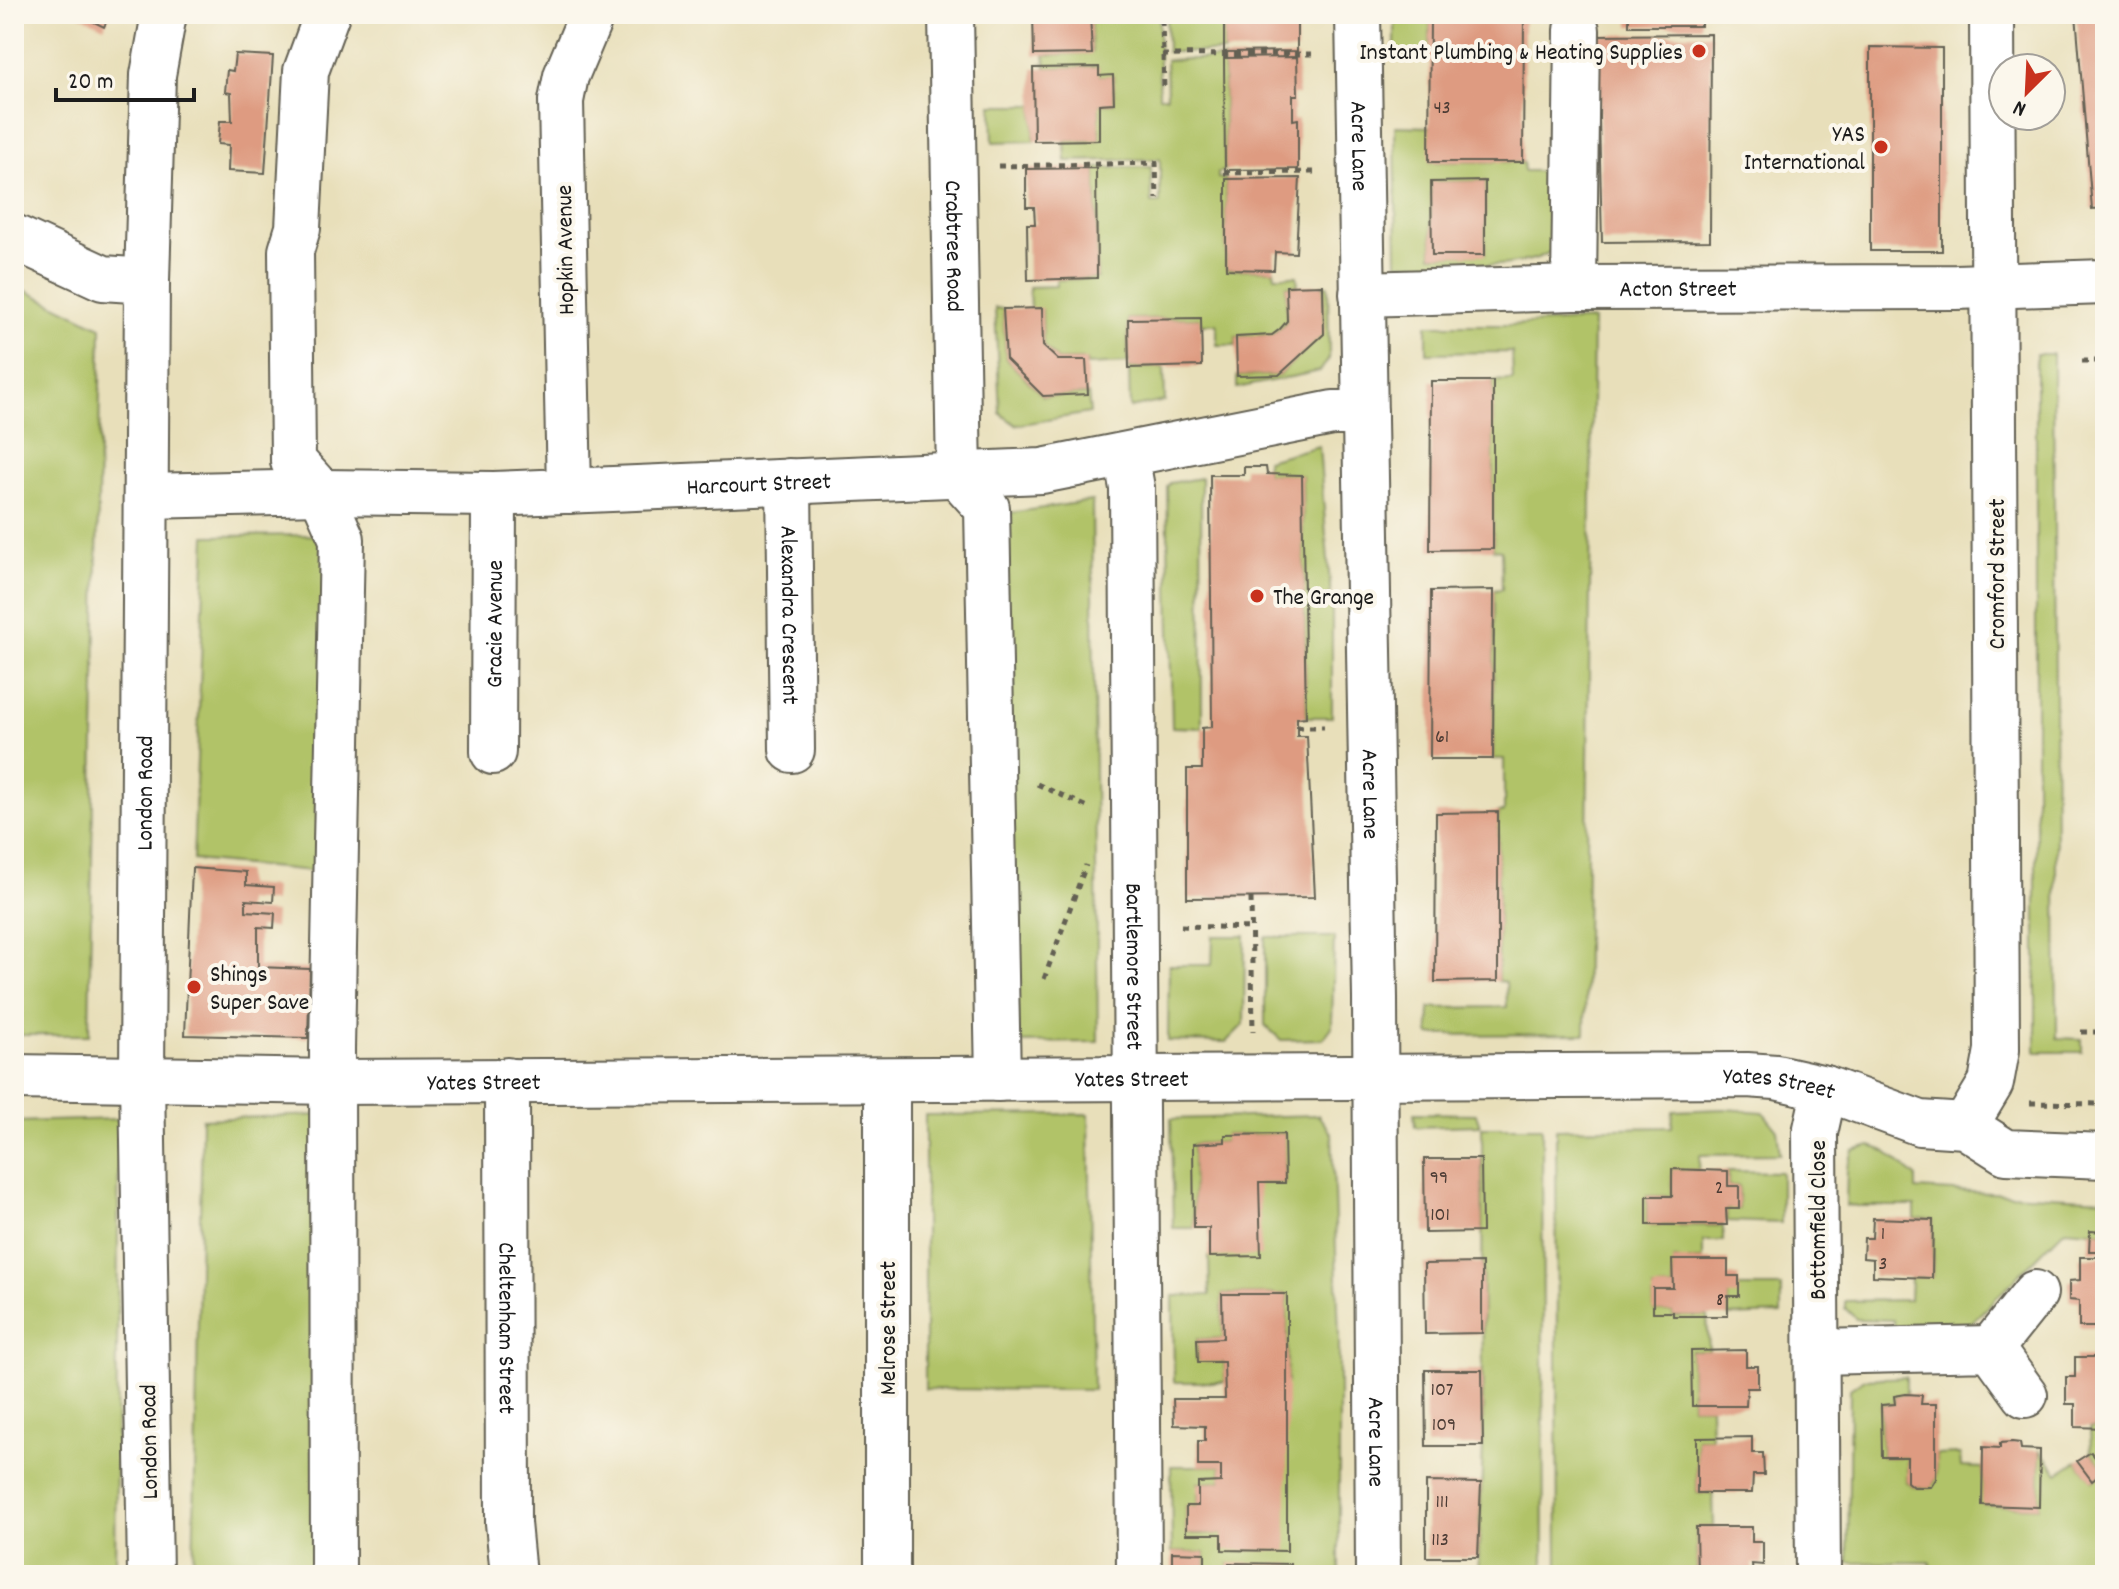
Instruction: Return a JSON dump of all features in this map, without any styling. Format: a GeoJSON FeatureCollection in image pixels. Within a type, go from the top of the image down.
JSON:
{"type":"FeatureCollection","features":[{"type":"Feature","properties":{"kind":"street","name":"London Road"},"geometry":{"type":"LineString","coordinates":[[150,1575],[142,1079],[147,281],[153,75],[164,14]]}},
{"type":"Feature","properties":{"kind":"street"},"geometry":{"type":"LineString","coordinates":[[327,14],[306,71],[298,228],[291,251],[293,461],[321,492],[342,539],[333,1082],[333,1575]]}},
{"type":"Feature","properties":{"kind":"street","name":"Hopkin Avenue"},"geometry":{"type":"LineString","coordinates":[[569,491],[561,101],[566,76],[592,14]]}},
{"type":"Feature","properties":{"kind":"street","name":"Crabtree Road"},"geometry":{"type":"LineString","coordinates":[[951,14],[959,477]]}},
{"type":"Feature","properties":{"kind":"street","name":"Acre Lane"},"geometry":{"type":"LineString","coordinates":[[1358,14],[1376,1077],[1378,1575]]}},
{"type":"Feature","properties":{"kind":"street","name":"Cromford Street"},"geometry":{"type":"LineString","coordinates":[[1965,1126],[1991,1083],[1997,1050],[1992,14]]}},
{"type":"Feature","properties":{"kind":"street"},"geometry":{"type":"LineString","coordinates":[[1574,288],[1577,30]]}},
{"type":"Feature","properties":{"kind":"street"},"geometry":{"type":"LineString","coordinates":[[14,237],[103,278],[147,281]]}},
{"type":"Feature","properties":{"kind":"street","name":"Acton Street"},"geometry":{"type":"LineString","coordinates":[[1362,294],[1574,288],[2105,282]]}},
{"type":"Feature","properties":{"kind":"street","name":"Harcourt Street"},"geometry":{"type":"LineString","coordinates":[[147,496],[321,492],[494,494],[959,477],[1042,471],[1333,413],[1365,413]]}},
{"type":"Feature","properties":{"kind":"street","name":"Bartlemore Street"},"geometry":{"type":"LineString","coordinates":[[1126,455],[1132,488],[1139,1575]]}},
{"type":"Feature","properties":{"kind":"street"},"geometry":{"type":"LineString","coordinates":[[959,477],[987,508],[998,1079]]}},
{"type":"Feature","properties":{"kind":"street","name":"Alexandra Crescent"},"geometry":{"type":"LineString","coordinates":[[789,481],[792,750]]}},
{"type":"Feature","properties":{"kind":"street","name":"Gracie Avenue"},"geometry":{"type":"LineString","coordinates":[[493,752],[494,494]]}},
{"type":"Feature","properties":{"kind":"street","name":"Yates Street"},"geometry":{"type":"LineString","coordinates":[[14,1077],[333,1082],[1747,1075],[1776,1077],[1825,1088],[1920,1123],[1965,1126],[2006,1152],[2105,1156]]}},
{"type":"Feature","properties":{"kind":"street","name":"Cheltenham Street"},"geometry":{"type":"LineString","coordinates":[[507,1080],[508,1523],[513,1575]]}},
{"type":"Feature","properties":{"kind":"street","name":"Melrose Street"},"geometry":{"type":"LineString","coordinates":[[887,1081],[887,1575]]}},
{"type":"Feature","properties":{"kind":"street","name":"Bottomfield Close"},"geometry":{"type":"LineString","coordinates":[[1818,1575],[1815,1133],[1825,1088]]}},
{"type":"Feature","properties":{"kind":"street"},"geometry":{"type":"LineString","coordinates":[[1991,1348],[2035,1293]]}},
{"type":"Feature","properties":{"kind":"street"},"geometry":{"type":"LineString","coordinates":[[1818,1352],[1991,1348]]}},
{"type":"Feature","properties":{"kind":"street"},"geometry":{"type":"LineString","coordinates":[[1991,1348],[2025,1395]]}},
{"type":"Feature","properties":{"kind":"path"},"geometry":{"type":"LineString","coordinates":[[1162,20],[1164,89]]}},
{"type":"Feature","properties":{"kind":"path"},"geometry":{"type":"LineString","coordinates":[[1162,55],[1316,54]]}},
{"type":"Feature","properties":{"kind":"path"},"geometry":{"type":"LineString","coordinates":[[996,166],[1156,163],[1157,199]]}},
{"type":"Feature","properties":{"kind":"path"},"geometry":{"type":"LineString","coordinates":[[1224,173],[1317,172]]}},
{"type":"Feature","properties":{"kind":"path"},"geometry":{"type":"LineString","coordinates":[[2082,361],[2105,361]]}},
{"type":"Feature","properties":{"kind":"path"},"geometry":{"type":"LineString","coordinates":[[1297,727],[1326,727]]}},
{"type":"Feature","properties":{"kind":"path"},"geometry":{"type":"LineString","coordinates":[[992,764],[1105,814]]}},
{"type":"Feature","properties":{"kind":"path"},"geometry":{"type":"LineString","coordinates":[[1039,993],[1088,859]]}},
{"type":"Feature","properties":{"kind":"path"},"geometry":{"type":"LineString","coordinates":[[1251,898],[1253,1034]]}},
{"type":"Feature","properties":{"kind":"path"},"geometry":{"type":"LineString","coordinates":[[1174,926],[1252,928]]}},
{"type":"Feature","properties":{"kind":"path"},"geometry":{"type":"LineString","coordinates":[[2081,1032],[2105,1032]]}},
{"type":"Feature","properties":{"kind":"path"},"geometry":{"type":"LineString","coordinates":[[2025,1103],[2105,1104]]}},
{"type":"Feature","properties":{"kind":"green space"},"geometry":{"type":"Polygon","coordinates":[[[1090,14],[1224,14],[1224,52],[1167,52],[1166,16],[1159,17],[1159,96],[1167,96],[1166,60],[1224,58],[1225,170],[1218,173],[1218,178],[1226,179],[1226,269],[1274,270],[1275,276],[1297,276],[1298,285],[1286,286],[1287,321],[1272,335],[1236,337],[1236,345],[1217,345],[1217,324],[1201,324],[1200,318],[1128,319],[1128,363],[1087,365],[1086,360],[1058,360],[1043,346],[1042,309],[1030,309],[1029,287],[1056,286],[1056,280],[1097,278],[1096,168],[1151,167],[1152,203],[1160,203],[1160,159],[1066,161],[1065,141],[1099,140],[1099,104],[1114,103],[1113,76],[1099,76],[1098,67],[1046,68],[1045,55],[1092,53],[1090,14]]]}},
{"type":"Feature","properties":{"kind":"green space"},"geometry":{"type":"Polygon","coordinates":[[[1395,14],[1524,16],[1430,16],[1430,55],[1395,54],[1395,14]]]}},
{"type":"Feature","properties":{"kind":"green space"},"geometry":{"type":"Polygon","coordinates":[[[992,105],[1034,105],[1034,141],[993,142],[992,105]]]}},
{"type":"Feature","properties":{"kind":"green space"},"geometry":{"type":"Polygon","coordinates":[[[1395,126],[1430,127],[1430,162],[1523,162],[1524,171],[1559,171],[1557,246],[1544,255],[1526,261],[1482,266],[1397,263],[1395,126]],[[1485,181],[1431,182],[1432,255],[1485,254],[1485,181]]]}},
{"type":"Feature","properties":{"kind":"green space"},"geometry":{"type":"Polygon","coordinates":[[[14,285],[101,327],[89,1035],[14,1035],[14,285]]]}},
{"type":"Feature","properties":{"kind":"green space"},"geometry":{"type":"Polygon","coordinates":[[[1323,285],[1328,285],[1329,359],[1320,371],[1237,388],[1237,376],[1279,375],[1323,334],[1323,285]]]}},
{"type":"Feature","properties":{"kind":"green space"},"geometry":{"type":"Polygon","coordinates":[[[995,308],[1003,309],[1006,359],[1043,396],[1088,394],[1090,413],[1016,425],[1000,413],[995,308]]]}},
{"type":"Feature","properties":{"kind":"green space"},"geometry":{"type":"Polygon","coordinates":[[[1593,320],[1585,1034],[1429,1035],[1430,1008],[1507,1007],[1506,982],[1498,981],[1498,812],[1504,812],[1504,759],[1493,759],[1494,590],[1502,589],[1501,550],[1493,549],[1493,381],[1513,380],[1512,352],[1427,353],[1427,325],[1512,325],[1593,320]]]}},
{"type":"Feature","properties":{"kind":"green space"},"geometry":{"type":"Polygon","coordinates":[[[2036,354],[2053,354],[2057,1038],[2082,1039],[2082,1052],[2036,1052],[2036,354]]]}},
{"type":"Feature","properties":{"kind":"green space"},"geometry":{"type":"Polygon","coordinates":[[[1164,367],[1165,401],[1130,408],[1129,368],[1164,367]]]}},
{"type":"Feature","properties":{"kind":"green space"},"geometry":{"type":"Polygon","coordinates":[[[1319,446],[1332,611],[1332,717],[1306,717],[1302,476],[1267,474],[1266,460],[1319,446]]]}},
{"type":"Feature","properties":{"kind":"green space"},"geometry":{"type":"Polygon","coordinates":[[[1201,478],[1202,728],[1172,727],[1167,487],[1170,483],[1201,478]]]}},
{"type":"Feature","properties":{"kind":"green space"},"geometry":{"type":"Polygon","coordinates":[[[1092,501],[1098,1042],[1009,1043],[1002,514],[1092,501]]]}},
{"type":"Feature","properties":{"kind":"green space"},"geometry":{"type":"Polygon","coordinates":[[[327,535],[322,872],[193,860],[206,536],[327,535]]]}},
{"type":"Feature","properties":{"kind":"green space"},"geometry":{"type":"Polygon","coordinates":[[[1213,936],[1245,936],[1244,1024],[1226,1042],[1168,1041],[1169,965],[1212,965],[1213,936]]]}},
{"type":"Feature","properties":{"kind":"green space"},"geometry":{"type":"Polygon","coordinates":[[[1265,937],[1334,937],[1332,1027],[1323,1039],[1281,1040],[1265,1025],[1265,937]]]}},
{"type":"Feature","properties":{"kind":"green space"},"geometry":{"type":"Polygon","coordinates":[[[1724,1109],[1763,1112],[1777,1130],[1780,1154],[1700,1155],[1699,1170],[1672,1170],[1672,1196],[1647,1196],[1647,1225],[1723,1226],[1723,1241],[1703,1241],[1703,1260],[1673,1260],[1673,1288],[1653,1289],[1654,1312],[1673,1312],[1673,1316],[1707,1316],[1709,1351],[1691,1351],[1692,1406],[1710,1406],[1711,1438],[1697,1438],[1697,1493],[1713,1494],[1714,1527],[1696,1528],[1697,1575],[1558,1575],[1556,1129],[1672,1127],[1673,1111],[1724,1109]]]}},
{"type":"Feature","properties":{"kind":"green space"},"geometry":{"type":"Polygon","coordinates":[[[1414,1113],[1476,1114],[1480,1125],[1415,1127],[1414,1113]]]}},
{"type":"Feature","properties":{"kind":"green space"},"geometry":{"type":"Polygon","coordinates":[[[1089,1114],[1093,1390],[925,1389],[925,1115],[1089,1114]]]}},
{"type":"Feature","properties":{"kind":"green space"},"geometry":{"type":"Polygon","coordinates":[[[321,1115],[317,1575],[193,1575],[202,1119],[321,1115]]]}},
{"type":"Feature","properties":{"kind":"green space"},"geometry":{"type":"Polygon","coordinates":[[[1318,1115],[1332,1134],[1339,1337],[1339,1575],[1291,1575],[1229,1564],[1229,1575],[1205,1575],[1205,1553],[1172,1552],[1171,1466],[1221,1466],[1221,1482],[1198,1483],[1198,1506],[1186,1506],[1186,1534],[1222,1534],[1287,1382],[1287,1294],[1222,1294],[1223,1338],[1197,1339],[1198,1361],[1224,1362],[1225,1382],[1174,1382],[1173,1296],[1210,1295],[1209,1257],[1259,1183],[1285,1183],[1284,1134],[1226,1135],[1225,1142],[1193,1144],[1194,1228],[1173,1228],[1171,1119],[1318,1115]]]}},
{"type":"Feature","properties":{"kind":"green space"},"geometry":{"type":"Polygon","coordinates":[[[119,1119],[115,1575],[14,1575],[14,1122],[119,1119]]]}},
{"type":"Feature","properties":{"kind":"green space"},"geometry":{"type":"Polygon","coordinates":[[[1482,1127],[1542,1127],[1544,1575],[1478,1575],[1483,1446],[1482,1127]]]}},
{"type":"Feature","properties":{"kind":"green space"},"geometry":{"type":"Polygon","coordinates":[[[1870,1146],[1885,1151],[1916,1177],[1916,1189],[2105,1199],[2105,1232],[2065,1229],[1971,1323],[1955,1330],[1893,1332],[1893,1320],[1856,1319],[1845,1308],[1845,1301],[1910,1300],[1911,1277],[1932,1277],[1933,1220],[1915,1219],[1915,1206],[1846,1206],[1847,1168],[1853,1151],[1870,1146]]]}},
{"type":"Feature","properties":{"kind":"green space"},"geometry":{"type":"Polygon","coordinates":[[[1728,1171],[1781,1172],[1781,1223],[1727,1221],[1726,1209],[1739,1209],[1739,1186],[1728,1186],[1728,1171]]]}},
{"type":"Feature","properties":{"kind":"green space"},"geometry":{"type":"Polygon","coordinates":[[[1739,1287],[1781,1287],[1781,1314],[1728,1316],[1728,1296],[1739,1287]]]}},
{"type":"Feature","properties":{"kind":"green space"},"geometry":{"type":"Polygon","coordinates":[[[1906,1377],[1906,1394],[1894,1396],[1895,1404],[1881,1405],[1882,1457],[1907,1457],[1907,1482],[1913,1487],[1931,1487],[1936,1479],[1936,1455],[1960,1454],[1961,1467],[1983,1468],[1983,1505],[2039,1507],[2040,1450],[2058,1473],[2077,1461],[2093,1481],[2105,1471],[2105,1564],[2082,1564],[2078,1575],[1931,1575],[1930,1562],[1848,1563],[1850,1389],[1865,1379],[1906,1377]]]}},
{"type":"Feature","properties":{"kind":"green space"},"geometry":{"type":"Polygon","coordinates":[[[2090,1428],[2105,1428],[2105,1471],[2091,1452],[2090,1428]]]}},
{"type":"Feature","properties":{"kind":"building"},"geometry":{"type":"Polygon","coordinates":[[[78,14],[110,14],[104,27],[78,14]]]}},
{"type":"Feature","properties":{"kind":"building"},"geometry":{"type":"Polygon","coordinates":[[[1033,14],[1090,14],[1092,54],[1034,55],[1033,14]]]}},
{"type":"Feature","properties":{"kind":"building"},"geometry":{"type":"Polygon","coordinates":[[[1224,14],[1297,14],[1297,51],[1224,52],[1224,14]]]}},
{"type":"Feature","properties":{"kind":"building"},"geometry":{"type":"Polygon","coordinates":[[[1629,14],[1701,14],[1701,26],[1629,26],[1629,14]]]}},
{"type":"Feature","properties":{"kind":"building"},"geometry":{"type":"Polygon","coordinates":[[[2076,14],[2105,14],[2105,208],[2092,209],[2076,14]]]}},
{"type":"Feature","properties":{"kind":"building"},"geometry":{"type":"Polygon","coordinates":[[[1430,16],[1524,16],[1523,162],[1429,162],[1430,16]]]}},
{"type":"Feature","properties":{"kind":"building"},"geometry":{"type":"Polygon","coordinates":[[[1711,34],[1710,241],[1602,242],[1597,35],[1711,34]]]}},
{"type":"Feature","properties":{"kind":"building"},"geometry":{"type":"Polygon","coordinates":[[[1870,47],[1942,48],[1942,251],[1870,251],[1870,47]]]}},
{"type":"Feature","properties":{"kind":"building"},"geometry":{"type":"Polygon","coordinates":[[[235,54],[273,56],[265,173],[228,171],[229,145],[218,144],[220,121],[232,121],[231,93],[225,92],[227,70],[233,71],[235,54]]]}},
{"type":"Feature","properties":{"kind":"building"},"geometry":{"type":"Polygon","coordinates":[[[1297,57],[1298,95],[1293,95],[1293,120],[1298,119],[1298,169],[1225,170],[1224,58],[1297,57]]]}},
{"type":"Feature","properties":{"kind":"building"},"geometry":{"type":"Polygon","coordinates":[[[1099,67],[1099,76],[1113,75],[1114,103],[1099,104],[1099,140],[1034,141],[1033,68],[1099,67]]]}},
{"type":"Feature","properties":{"kind":"building"},"geometry":{"type":"Polygon","coordinates":[[[1096,168],[1097,278],[1028,280],[1027,224],[1035,224],[1034,207],[1026,207],[1026,169],[1096,168]]]}},
{"type":"Feature","properties":{"kind":"building"},"geometry":{"type":"Polygon","coordinates":[[[1300,178],[1296,253],[1275,252],[1274,270],[1226,269],[1226,179],[1300,178]]]}},
{"type":"Feature","properties":{"kind":"building"},"geometry":{"type":"Polygon","coordinates":[[[1485,181],[1485,255],[1432,255],[1431,182],[1485,181]]]}},
{"type":"Feature","properties":{"kind":"building"},"geometry":{"type":"Polygon","coordinates":[[[1323,285],[1324,334],[1279,375],[1237,376],[1236,337],[1272,335],[1280,329],[1287,321],[1286,286],[1323,285]]]}},
{"type":"Feature","properties":{"kind":"building"},"geometry":{"type":"Polygon","coordinates":[[[1042,308],[1043,346],[1058,360],[1086,360],[1088,394],[1043,396],[1006,359],[1003,309],[1042,308]]]}},
{"type":"Feature","properties":{"kind":"building"},"geometry":{"type":"Polygon","coordinates":[[[1201,318],[1202,366],[1129,368],[1128,319],[1201,318]]]}},
{"type":"Feature","properties":{"kind":"building"},"geometry":{"type":"Polygon","coordinates":[[[1431,381],[1493,381],[1493,549],[1430,550],[1431,381]]]}},
{"type":"Feature","properties":{"kind":"building","name":"The Grange"},"geometry":{"type":"Polygon","coordinates":[[[1244,467],[1266,467],[1267,474],[1302,475],[1306,717],[1297,718],[1297,736],[1307,736],[1315,897],[1187,898],[1187,769],[1202,769],[1202,728],[1212,727],[1210,475],[1244,475],[1244,467]]]}},
{"type":"Feature","properties":{"kind":"building"},"geometry":{"type":"Polygon","coordinates":[[[1494,590],[1493,759],[1430,759],[1431,591],[1494,590]]]}},
{"type":"Feature","properties":{"kind":"building"},"geometry":{"type":"Polygon","coordinates":[[[1498,812],[1498,981],[1435,982],[1436,813],[1498,812]]]}},
{"type":"Feature","properties":{"kind":"building"},"geometry":{"type":"Polygon","coordinates":[[[192,868],[246,872],[246,885],[274,887],[273,902],[246,900],[246,911],[275,913],[274,928],[258,927],[258,967],[310,969],[308,1038],[185,1035],[192,868]]]}},
{"type":"Feature","properties":{"kind":"building"},"geometry":{"type":"Polygon","coordinates":[[[1284,1134],[1285,1183],[1259,1183],[1261,1256],[1209,1257],[1209,1228],[1194,1228],[1193,1144],[1225,1142],[1225,1135],[1284,1134]]]}},
{"type":"Feature","properties":{"kind":"building"},"geometry":{"type":"Polygon","coordinates":[[[1424,1159],[1481,1159],[1482,1232],[1425,1233],[1424,1159]]]}},
{"type":"Feature","properties":{"kind":"building"},"geometry":{"type":"Polygon","coordinates":[[[1672,1169],[1728,1171],[1728,1186],[1739,1186],[1739,1209],[1726,1209],[1727,1225],[1647,1225],[1647,1196],[1672,1196],[1672,1169]]]}},
{"type":"Feature","properties":{"kind":"building"},"geometry":{"type":"Polygon","coordinates":[[[1873,1218],[1933,1220],[1932,1278],[1873,1276],[1873,1259],[1863,1258],[1864,1238],[1872,1238],[1873,1218]]]}},
{"type":"Feature","properties":{"kind":"building"},"geometry":{"type":"Polygon","coordinates":[[[2090,1231],[2105,1232],[2105,1251],[2089,1251],[2090,1231]]]}},
{"type":"Feature","properties":{"kind":"building"},"geometry":{"type":"Polygon","coordinates":[[[2080,1257],[2105,1257],[2105,1327],[2079,1327],[2079,1301],[2069,1300],[2069,1281],[2080,1280],[2080,1257]]]}},
{"type":"Feature","properties":{"kind":"building"},"geometry":{"type":"Polygon","coordinates":[[[1672,1260],[1728,1260],[1728,1276],[1739,1276],[1739,1296],[1728,1296],[1728,1316],[1673,1316],[1673,1312],[1653,1312],[1653,1288],[1673,1288],[1672,1260]]]}},
{"type":"Feature","properties":{"kind":"building"},"geometry":{"type":"Polygon","coordinates":[[[1482,1263],[1482,1333],[1425,1334],[1424,1264],[1482,1263]]]}},
{"type":"Feature","properties":{"kind":"building"},"geometry":{"type":"Polygon","coordinates":[[[1222,1294],[1287,1294],[1287,1551],[1222,1550],[1222,1534],[1186,1534],[1186,1506],[1198,1506],[1198,1483],[1221,1482],[1221,1466],[1198,1466],[1198,1441],[1205,1441],[1205,1426],[1174,1425],[1173,1399],[1225,1399],[1224,1362],[1198,1362],[1197,1339],[1223,1338],[1222,1294]]]}},
{"type":"Feature","properties":{"kind":"building"},"geometry":{"type":"Polygon","coordinates":[[[1746,1350],[1746,1366],[1758,1366],[1758,1388],[1747,1388],[1746,1406],[1692,1406],[1691,1351],[1746,1350]]]}},
{"type":"Feature","properties":{"kind":"building"},"geometry":{"type":"Polygon","coordinates":[[[2075,1357],[2105,1357],[2105,1428],[2075,1427],[2075,1404],[2066,1404],[2066,1377],[2075,1377],[2075,1357]]]}},
{"type":"Feature","properties":{"kind":"building"},"geometry":{"type":"Polygon","coordinates":[[[1425,1370],[1482,1370],[1483,1446],[1426,1446],[1425,1370]]]}},
{"type":"Feature","properties":{"kind":"building"},"geometry":{"type":"Polygon","coordinates":[[[1922,1395],[1921,1404],[1936,1404],[1936,1479],[1931,1487],[1913,1487],[1907,1482],[1907,1457],[1882,1457],[1881,1405],[1895,1404],[1894,1396],[1922,1395]]]}},
{"type":"Feature","properties":{"kind":"building"},"geometry":{"type":"Polygon","coordinates":[[[1752,1437],[1752,1453],[1763,1453],[1764,1475],[1753,1475],[1752,1493],[1697,1493],[1697,1438],[1752,1437]]]}},
{"type":"Feature","properties":{"kind":"building"},"geometry":{"type":"Polygon","coordinates":[[[2000,1443],[2020,1443],[2021,1449],[2040,1450],[2039,1507],[1982,1505],[1983,1447],[2000,1448],[2000,1443]]]}},
{"type":"Feature","properties":{"kind":"building"},"geometry":{"type":"Polygon","coordinates":[[[2091,1452],[2105,1471],[2092,1481],[2077,1461],[2091,1452]]]}},
{"type":"Feature","properties":{"kind":"building"},"geometry":{"type":"Polygon","coordinates":[[[1426,1482],[1481,1483],[1478,1557],[1426,1557],[1426,1482]]]}},
{"type":"Feature","properties":{"kind":"building"},"geometry":{"type":"Polygon","coordinates":[[[1696,1527],[1752,1527],[1752,1542],[1763,1542],[1763,1565],[1752,1564],[1753,1575],[1697,1575],[1696,1527]]]}},
{"type":"Feature","properties":{"kind":"building"},"geometry":{"type":"Polygon","coordinates":[[[1172,1552],[1205,1553],[1205,1575],[1172,1575],[1172,1552]]]}},
{"type":"Feature","properties":{"kind":"building"},"geometry":{"type":"Polygon","coordinates":[[[1229,1563],[1291,1564],[1291,1575],[1229,1575],[1229,1563]]]}},
{"type":"Feature","properties":{"kind":"place","name":"Instant Plumbing & Heating Supplies"},"geometry":{"type":"Point","coordinates":[1699,51]}},
{"type":"Feature","properties":{"kind":"place","name":"YAS International"},"geometry":{"type":"Point","coordinates":[1881,147]}},
{"type":"Feature","properties":{"kind":"place","name":"The Grange"},"geometry":{"type":"Point","coordinates":[1257,596]}},
{"type":"Feature","properties":{"kind":"place","name":"Shings Super Save"},"geometry":{"type":"Point","coordinates":[194,987]}}]}
